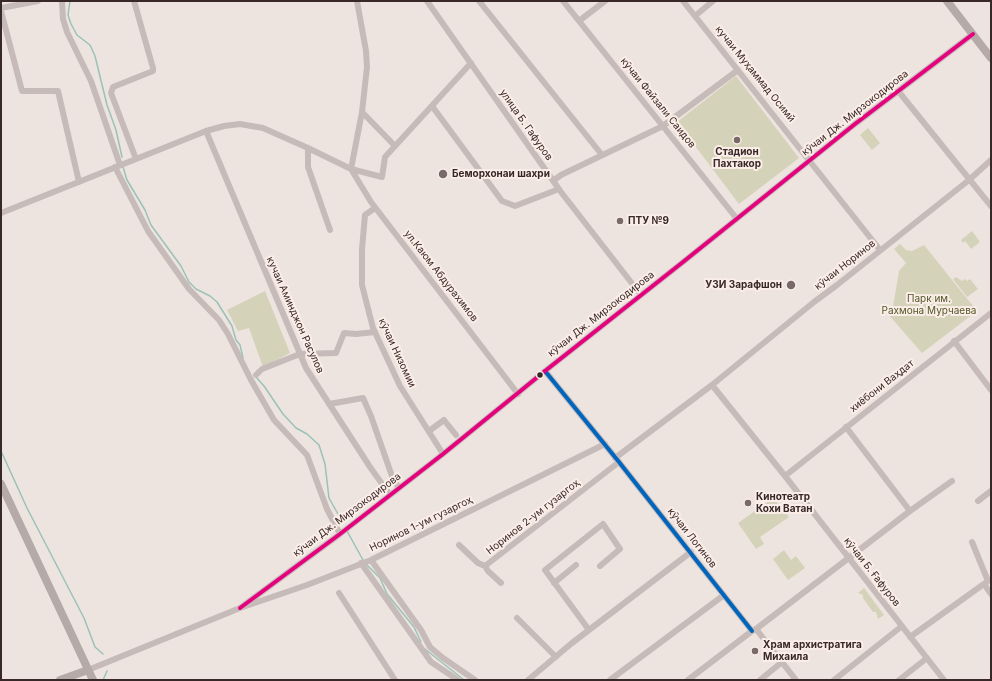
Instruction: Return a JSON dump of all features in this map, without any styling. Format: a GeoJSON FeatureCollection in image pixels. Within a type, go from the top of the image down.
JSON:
{"type":"FeatureCollection","features":[{"type":"Feature","properties":{"kind":"main road"},"geometry":{"type":"LineString","coordinates":[[947,1],[991,58]]}},
{"type":"Feature","properties":{"kind":"main road"},"geometry":{"type":"LineString","coordinates":[[1,484],[93,680]]}},
{"type":"Feature","properties":{"kind":"main road"},"geometry":{"type":"LineString","coordinates":[[60,680],[88,670]]}},
{"type":"Feature","properties":{"kind":"street"},"geometry":{"type":"LineString","coordinates":[[1,8],[38,1]]}},
{"type":"Feature","properties":{"kind":"street"},"geometry":{"type":"LineString","coordinates":[[62,1],[63,19],[67,32],[91,81],[118,166],[148,231],[190,290],[219,320],[274,420],[307,455],[327,509],[340,534]]}},
{"type":"Feature","properties":{"kind":"street"},"geometry":{"type":"LineString","coordinates":[[134,1],[153,71],[112,87],[110,90],[136,159]]}},
{"type":"Feature","properties":{"kind":"street"},"geometry":{"type":"LineString","coordinates":[[351,169],[362,112],[367,67],[366,51],[357,1]]}},
{"type":"Feature","properties":{"kind":"street","name":"улица Б. Гафуров"},"geometry":{"type":"LineString","coordinates":[[427,1],[553,181],[641,295]]}},
{"type":"Feature","properties":{"kind":"street"},"geometry":{"type":"LineString","coordinates":[[479,1],[602,155]]}},
{"type":"Feature","properties":{"kind":"street","name":"кӯчаи Файзали Саидов"},"geometry":{"type":"LineString","coordinates":[[563,1],[737,219]]}},
{"type":"Feature","properties":{"kind":"street"},"geometry":{"type":"LineString","coordinates":[[579,21],[605,1]]}},
{"type":"Feature","properties":{"kind":"street","name":"кучаи Муҳаммад Осимй"},"geometry":{"type":"LineString","coordinates":[[683,1],[880,250]]}},
{"type":"Feature","properties":{"kind":"street"},"geometry":{"type":"LineString","coordinates":[[695,16],[713,1]]}},
{"type":"Feature","properties":{"kind":"street"},"geometry":{"type":"LineString","coordinates":[[1,11],[22,91],[58,91],[79,182]]}},
{"type":"Feature","properties":{"kind":"street","name":"кӯчаи Дж. Мирзокодирова"},"geometry":{"type":"LineString","coordinates":[[240,608],[340,534],[443,454],[518,394],[544,371],[810,160],[973,34]]}},
{"type":"Feature","properties":{"kind":"street"},"geometry":{"type":"LineString","coordinates":[[1,213],[206,130],[240,124],[263,128],[351,169],[382,177],[385,157],[471,64]]}},
{"type":"Feature","properties":{"kind":"street"},"geometry":{"type":"LineString","coordinates":[[553,181],[561,174],[663,126],[738,70]]}},
{"type":"Feature","properties":{"kind":"street"},"geometry":{"type":"LineString","coordinates":[[899,92],[991,206]]}},
{"type":"Feature","properties":{"kind":"street"},"geometry":{"type":"LineString","coordinates":[[432,106],[502,201],[515,206],[559,189]]}},
{"type":"Feature","properties":{"kind":"street"},"geometry":{"type":"LineString","coordinates":[[362,112],[396,146]]}},
{"type":"Feature","properties":{"kind":"street","name":"кучаи Аминджон Расулов"},"geometry":{"type":"LineString","coordinates":[[206,130],[309,374],[390,495]]}},
{"type":"Feature","properties":{"kind":"street"},"geometry":{"type":"LineString","coordinates":[[308,148],[308,167],[330,230]]}},
{"type":"Feature","properties":{"kind":"street","name":"кӯчаи Норинов"},"geometry":{"type":"LineString","coordinates":[[617,460],[969,180],[991,160]]}},
{"type":"Feature","properties":{"kind":"street","name":"ул.Каюм Абдурахимов"},"geometry":{"type":"LineString","coordinates":[[351,169],[375,208],[518,394]]}},
{"type":"Feature","properties":{"kind":"street"},"geometry":{"type":"LineString","coordinates":[[548,173],[561,174]]}},
{"type":"Feature","properties":{"kind":"street","name":"кӯчаи Низомии"},"geometry":{"type":"LineString","coordinates":[[375,208],[365,215],[362,249],[362,285],[375,332],[400,386],[443,454]]}},
{"type":"Feature","properties":{"kind":"street","name":"хиёбони Ваҳдат"},"geometry":{"type":"LineString","coordinates":[[785,476],[991,313]]}},
{"type":"Feature","properties":{"kind":"street"},"geometry":{"type":"LineString","coordinates":[[256,375],[262,369],[300,354],[336,353],[344,333],[356,334],[375,332]]}},
{"type":"Feature","properties":{"kind":"street"},"geometry":{"type":"LineString","coordinates":[[954,341],[991,390]]}},
{"type":"Feature","properties":{"kind":"street"},"geometry":{"type":"LineString","coordinates":[[544,371],[605,444]]}},
{"type":"Feature","properties":{"kind":"street","name":"кӯчаи Б. Ғафуров"},"geometry":{"type":"LineString","coordinates":[[712,385],[944,680]]}},
{"type":"Feature","properties":{"kind":"street"},"geometry":{"type":"LineString","coordinates":[[329,404],[363,398],[371,416],[393,479],[399,488]]}},
{"type":"Feature","properties":{"kind":"street"},"geometry":{"type":"LineString","coordinates":[[428,431],[444,420],[456,435]]}},
{"type":"Feature","properties":{"kind":"street"},"geometry":{"type":"LineString","coordinates":[[846,427],[910,511]]}},
{"type":"Feature","properties":{"kind":"street","name":"кӯчаи Логинов"},"geometry":{"type":"LineString","coordinates":[[605,444],[724,595],[796,680]]}},
{"type":"Feature","properties":{"kind":"street","name":"Норинов 1-ум гузаргоҳ"},"geometry":{"type":"LineString","coordinates":[[240,608],[307,585],[365,562],[605,444]]}},
{"type":"Feature","properties":{"kind":"street","name":"Норинов 2-ум гузаргоҳ"},"geometry":{"type":"LineString","coordinates":[[458,545],[478,563],[485,566],[617,460]]}},
{"type":"Feature","properties":{"kind":"street"},"geometry":{"type":"LineString","coordinates":[[688,680],[910,511],[952,481]]}},
{"type":"Feature","properties":{"kind":"street"},"geometry":{"type":"LineString","coordinates":[[978,501],[991,491]]}},
{"type":"Feature","properties":{"kind":"street"},"geometry":{"type":"LineString","coordinates":[[589,630],[545,570],[602,524],[620,549],[600,566]]}},
{"type":"Feature","properties":{"kind":"street"},"geometry":{"type":"LineString","coordinates":[[910,637],[988,581],[972,542]]}},
{"type":"Feature","properties":{"kind":"street"},"geometry":{"type":"LineString","coordinates":[[528,680],[589,630],[691,552]]}},
{"type":"Feature","properties":{"kind":"street"},"geometry":{"type":"LineString","coordinates":[[365,562],[431,662],[455,679]]}},
{"type":"Feature","properties":{"kind":"street"},"geometry":{"type":"LineString","coordinates":[[365,562],[421,630],[430,647],[475,680]]}},
{"type":"Feature","properties":{"kind":"street"},"geometry":{"type":"LineString","coordinates":[[554,583],[576,565]]}},
{"type":"Feature","properties":{"kind":"street"},"geometry":{"type":"LineString","coordinates":[[485,566],[488,571],[501,583]]}},
{"type":"Feature","properties":{"kind":"street"},"geometry":{"type":"LineString","coordinates":[[984,584],[991,594]]}},
{"type":"Feature","properties":{"kind":"street"},"geometry":{"type":"LineString","coordinates":[[339,592],[395,680]]}},
{"type":"Feature","properties":{"kind":"street"},"geometry":{"type":"LineString","coordinates":[[610,680],[724,595]]}},
{"type":"Feature","properties":{"kind":"street"},"geometry":{"type":"LineString","coordinates":[[88,670],[240,608]]}},
{"type":"Feature","properties":{"kind":"street"},"geometry":{"type":"LineString","coordinates":[[517,618],[556,657]]}},
{"type":"Feature","properties":{"kind":"street"},"geometry":{"type":"LineString","coordinates":[[834,680],[902,626]]}},
{"type":"Feature","properties":{"kind":"street"},"geometry":{"type":"LineString","coordinates":[[899,680],[927,658]]}},
{"type":"Feature","properties":{"kind":"street"},"geometry":{"type":"LineString","coordinates":[[760,680],[782,662]]}},
{"type":"Feature","properties":{"kind":"green space"},"geometry":{"type":"Polygon","coordinates":[[[736,76],[799,158],[739,204],[677,122],[736,76]]]}},
{"type":"Feature","properties":{"kind":"green space"},"geometry":{"type":"Polygon","coordinates":[[[868,128],[880,143],[872,150],[860,135],[868,128]]]}},
{"type":"Feature","properties":{"kind":"green space"},"geometry":{"type":"Polygon","coordinates":[[[972,231],[980,242],[971,249],[965,241],[963,243],[961,240],[972,231]]]}},
{"type":"Feature","properties":{"kind":"green space","name":"Парк им. Рахмона Мурчаева"},"geometry":{"type":"Polygon","coordinates":[[[900,244],[906,250],[912,251],[924,245],[977,311],[922,353],[887,313],[893,307],[899,271],[906,263],[894,249],[900,244]]]}},
{"type":"Feature","properties":{"kind":"green space"},"geometry":{"type":"Polygon","coordinates":[[[956,277],[962,281],[965,279],[967,281],[970,279],[978,289],[967,297],[953,279],[956,277]]]}},
{"type":"Feature","properties":{"kind":"green space"},"geometry":{"type":"Polygon","coordinates":[[[265,291],[290,353],[263,367],[249,328],[238,331],[227,310],[265,291]]]}},
{"type":"Feature","properties":{"kind":"green space"},"geometry":{"type":"Polygon","coordinates":[[[773,498],[789,517],[760,537],[764,544],[756,549],[738,523],[773,498]]]}},
{"type":"Feature","properties":{"kind":"green space"},"geometry":{"type":"Polygon","coordinates":[[[784,550],[791,560],[796,556],[805,568],[788,580],[773,559],[784,550]]]}},
{"type":"Feature","properties":{"kind":"green space"},"geometry":{"type":"Polygon","coordinates":[[[864,588],[884,615],[878,619],[876,612],[873,612],[863,598],[863,595],[858,593],[864,588]]]}},
{"type":"Feature","properties":{"kind":"waterway"},"geometry":{"type":"LineString","coordinates":[[70,1],[68,15],[77,35],[90,45],[95,56],[122,157]]}},
{"type":"Feature","properties":{"kind":"waterway"},"geometry":{"type":"LineString","coordinates":[[123,167],[127,180],[145,210],[151,225],[181,266],[189,282],[196,289],[210,296],[217,302],[232,326],[236,340],[240,345],[243,358]]}},
{"type":"Feature","properties":{"kind":"waterway"},"geometry":{"type":"LineString","coordinates":[[256,377],[283,414],[296,428],[307,434],[319,445],[325,464],[329,498],[343,523]]}},
{"type":"Feature","properties":{"kind":"waterway"},"geometry":{"type":"LineString","coordinates":[[1,451],[27,508],[84,618],[95,647],[103,654]]}},
{"type":"Feature","properties":{"kind":"waterway"},"geometry":{"type":"LineString","coordinates":[[347,531],[363,560]]}},
{"type":"Feature","properties":{"kind":"waterway"},"geometry":{"type":"LineString","coordinates":[[365,563],[380,578],[387,594],[414,627],[421,642]]}},
{"type":"Feature","properties":{"kind":"waterway"},"geometry":{"type":"LineString","coordinates":[[425,649],[464,680]]}},
{"type":"Feature","properties":{"kind":"waterway"},"geometry":{"type":"LineString","coordinates":[[103,680],[107,671]]}},
{"type":"Feature","properties":{"kind":"transit line"},"geometry":{"type":"LineString","coordinates":[[240,608],[340,534],[443,454],[855,124],[973,34]]}},
{"type":"Feature","properties":{"kind":"transit line"},"geometry":{"type":"LineString","coordinates":[[545,371],[619,462],[752,631]]}},
{"type":"Feature","properties":{"kind":"place","name":"Стадион Пахтакор"},"geometry":{"type":"Point","coordinates":[737,140]}},
{"type":"Feature","properties":{"kind":"place","name":"Беморхонаи шахри"},"geometry":{"type":"Point","coordinates":[443,174]}},
{"type":"Feature","properties":{"kind":"place","name":"ПТУ №9"},"geometry":{"type":"Point","coordinates":[620,221]}},
{"type":"Feature","properties":{"kind":"place","name":"УЗИ Зарафшон"},"geometry":{"type":"Point","coordinates":[791,285]}},
{"type":"Feature","properties":{"kind":"place","name":"Кинотеатр Кохи Ватан"},"geometry":{"type":"Point","coordinates":[748,503]}},
{"type":"Feature","properties":{"kind":"place","name":"Храм архистратига Михаила"},"geometry":{"type":"Point","coordinates":[755,651]}}]}
